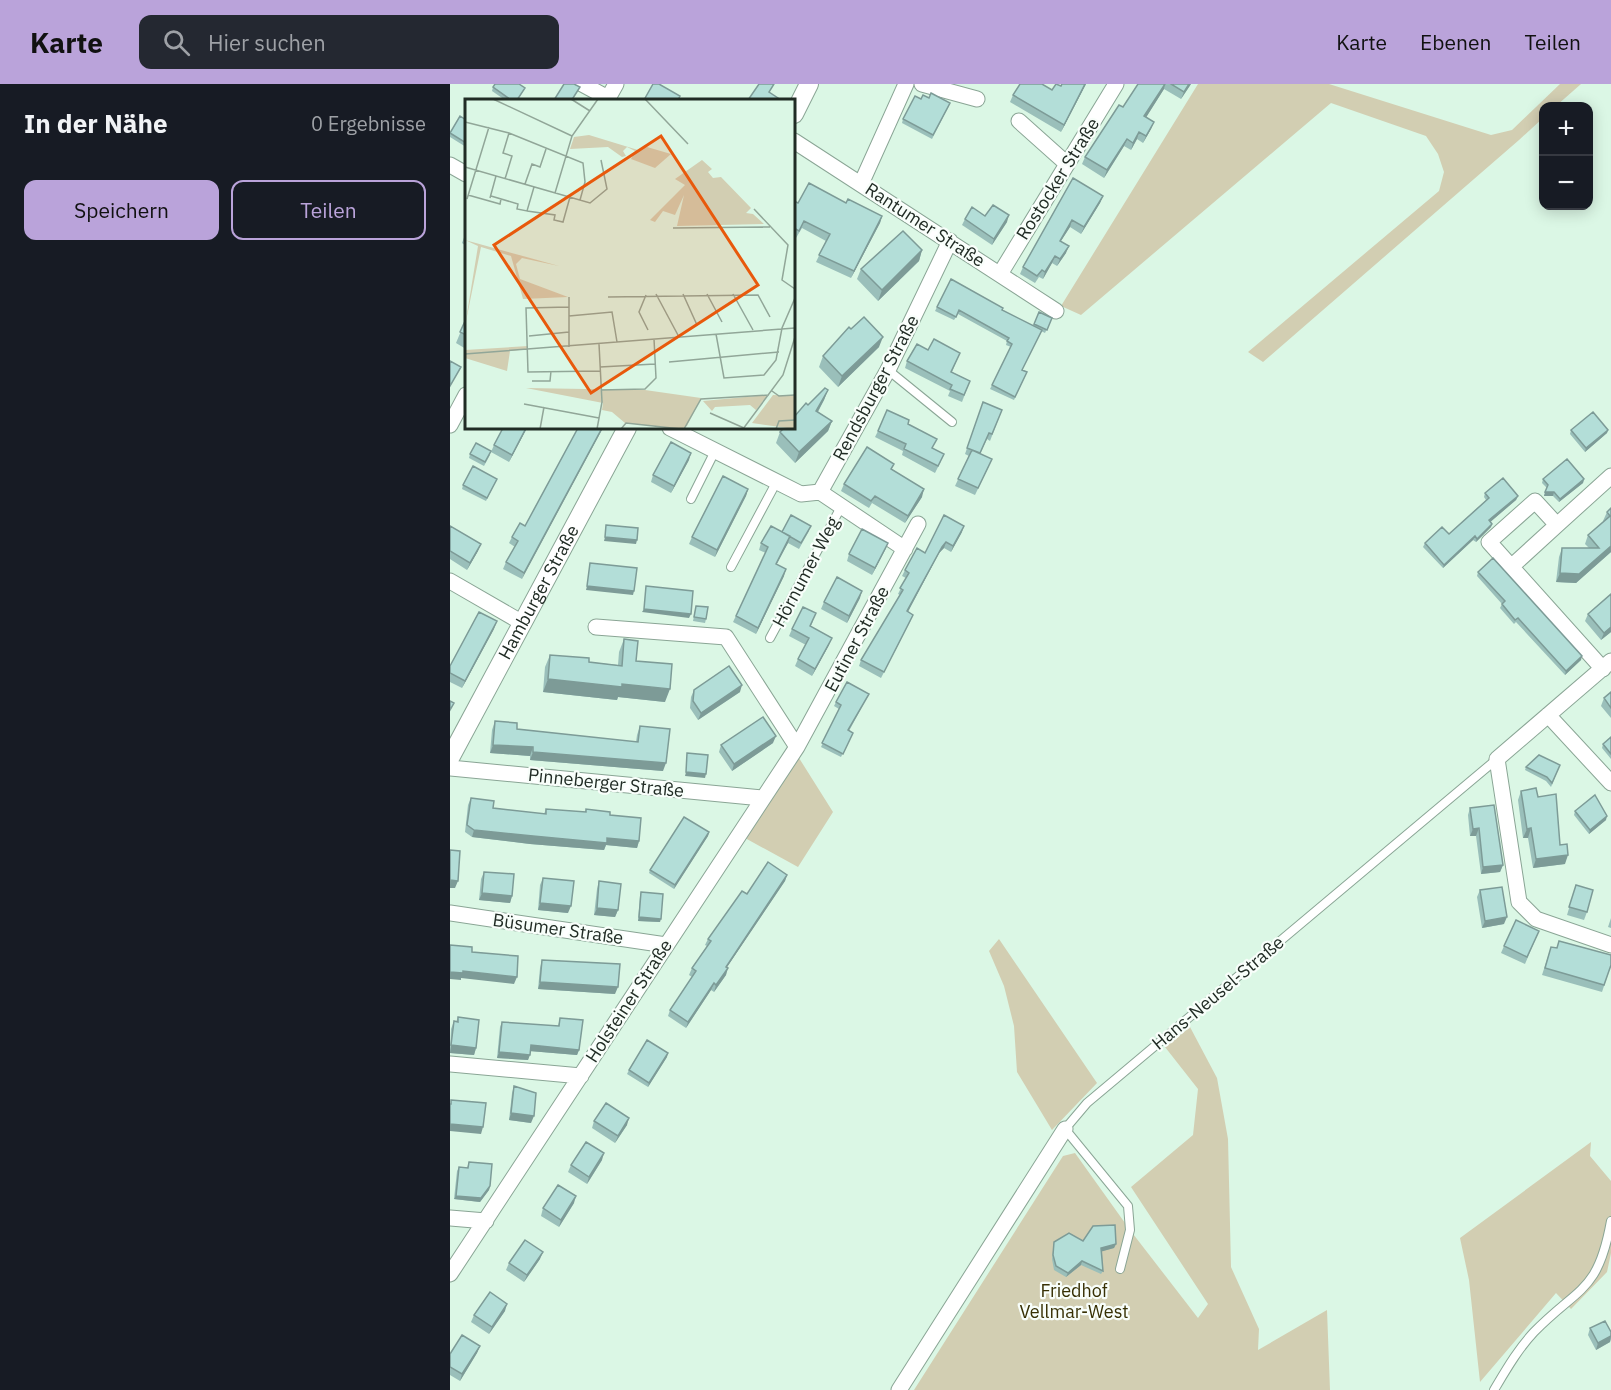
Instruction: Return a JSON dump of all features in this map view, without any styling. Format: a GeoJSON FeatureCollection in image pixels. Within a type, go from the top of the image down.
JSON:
{"type":"FeatureCollection","features":[{"type":"Feature","properties":{"kind":"street"},"geometry":{"type":"LineString","coordinates":[[582,84],[607,99],[616,84]]}},
{"type":"Feature","properties":{"kind":"street"},"geometry":{"type":"LineString","coordinates":[[795,112],[809,84]]}},
{"type":"Feature","properties":{"kind":"street"},"geometry":{"type":"LineString","coordinates":[[861,184],[906,84]]}},
{"type":"Feature","properties":{"kind":"street"},"geometry":{"type":"LineString","coordinates":[[922,84],[977,99]]}},
{"type":"Feature","properties":{"kind":"street","name":"Rostocker Straße"},"geometry":{"type":"LineString","coordinates":[[1000,274],[1116,84]]}},
{"type":"Feature","properties":{"kind":"street"},"geometry":{"type":"LineString","coordinates":[[1019,121],[1067,164]]}},
{"type":"Feature","properties":{"kind":"street","name":"Rantumer Straße"},"geometry":{"type":"LineString","coordinates":[[795,142],[1056,311]]}},
{"type":"Feature","properties":{"kind":"street"},"geometry":{"type":"LineString","coordinates":[[450,165],[465,173]]}},
{"type":"Feature","properties":{"kind":"street","name":"Rendsburger Straße"},"geometry":{"type":"LineString","coordinates":[[820,492],[888,370],[950,241]]}},
{"type":"Feature","properties":{"kind":"street"},"geometry":{"type":"LineString","coordinates":[[450,425],[465,397]]}},
{"type":"Feature","properties":{"kind":"street","name":"Hamburger Straße"},"geometry":{"type":"LineString","coordinates":[[450,758],[626,429]]}},
{"type":"Feature","properties":{"kind":"street"},"geometry":{"type":"LineString","coordinates":[[672,429],[801,494],[820,492],[905,549]]}},
{"type":"Feature","properties":{"kind":"street"},"geometry":{"type":"LineString","coordinates":[[1511,567],[1611,476]]}},
{"type":"Feature","properties":{"kind":"street"},"geometry":{"type":"LineString","coordinates":[[1557,525],[1535,501],[1489,542],[1607,665]]}},
{"type":"Feature","properties":{"kind":"street","name":"Eutiner Straße"},"geometry":{"type":"LineString","coordinates":[[808,728],[918,524]]}},
{"type":"Feature","properties":{"kind":"street"},"geometry":{"type":"LineString","coordinates":[[450,581],[521,622]]}},
{"type":"Feature","properties":{"kind":"street"},"geometry":{"type":"LineString","coordinates":[[596,627],[726,637],[797,747]]}},
{"type":"Feature","properties":{"kind":"street","name":"Hans-Neusel-Straße"},"geometry":{"type":"LineString","coordinates":[[1497,759],[1607,665]]}},
{"type":"Feature","properties":{"kind":"street"},"geometry":{"type":"LineString","coordinates":[[1548,715],[1611,783]]}},
{"type":"Feature","properties":{"kind":"street","name":"Holsteiner Straße"},"geometry":{"type":"LineString","coordinates":[[450,1274],[808,728]]}},
{"type":"Feature","properties":{"kind":"street"},"geometry":{"type":"LineString","coordinates":[[1497,759],[1519,902],[1536,919],[1611,945]]}},
{"type":"Feature","properties":{"kind":"street","name":"Pinneberger Straße"},"geometry":{"type":"LineString","coordinates":[[450,768],[762,798]]}},
{"type":"Feature","properties":{"kind":"street","name":"Büsumer Straße"},"geometry":{"type":"LineString","coordinates":[[450,913],[666,945]]}},
{"type":"Feature","properties":{"kind":"street"},"geometry":{"type":"LineString","coordinates":[[450,1064],[581,1077]]}},
{"type":"Feature","properties":{"kind":"street","name":"Hans-Neusel-Straße"},"geometry":{"type":"LineString","coordinates":[[899,1390],[1065,1129]]}},
{"type":"Feature","properties":{"kind":"street"},"geometry":{"type":"LineString","coordinates":[[450,1218],[486,1221]]}},
{"type":"Feature","properties":{"kind":"lane"},"geometry":{"type":"LineString","coordinates":[[888,370],[952,422]]}},
{"type":"Feature","properties":{"kind":"lane"},"geometry":{"type":"LineString","coordinates":[[691,499],[715,452]]}},
{"type":"Feature","properties":{"kind":"lane"},"geometry":{"type":"LineString","coordinates":[[731,567],[777,481]]}},
{"type":"Feature","properties":{"kind":"lane","name":"Hörnumer Weg"},"geometry":{"type":"LineString","coordinates":[[770,638],[841,507]]}},
{"type":"Feature","properties":{"kind":"lane","name":"Hans-Neusel-Straße"},"geometry":{"type":"LineString","coordinates":[[1065,1129],[1087,1103],[1497,759]]}},
{"type":"Feature","properties":{"kind":"lane"},"geometry":{"type":"LineString","coordinates":[[1065,1129],[1128,1206],[1130,1230],[1120,1269]]}},
{"type":"Feature","properties":{"kind":"lane"},"geometry":{"type":"LineString","coordinates":[[1494,1390],[1508,1366],[1534,1332],[1576,1298],[1595,1276],[1606,1249],[1611,1221]]}},
{"type":"Feature","properties":{"kind":"green space"},"geometry":{"type":"Polygon","coordinates":[[[1198,84],[1329,84],[1491,135],[1512,130],[1539,104],[1539,122],[1263,362],[1248,352],[1439,191],[1444,172],[1438,154],[1426,136],[1331,103],[1081,315],[1061,306],[1198,84]]]}},
{"type":"Feature","properties":{"kind":"green space"},"geometry":{"type":"Polygon","coordinates":[[[1560,84],[1581,84],[1561,102],[1541,102],[1560,84]]]}},
{"type":"Feature","properties":{"kind":"green space"},"geometry":{"type":"Polygon","coordinates":[[[799,758],[833,812],[798,867],[745,838],[799,758]]]}},
{"type":"Feature","properties":{"kind":"green space"},"geometry":{"type":"Polygon","coordinates":[[[999,939],[1097,1083],[1052,1130],[1017,1072],[1014,1026],[1004,986],[989,951],[999,939]]]}},
{"type":"Feature","properties":{"kind":"green space","name":"Friedhof Vellmar-West"},"geometry":{"type":"Polygon","coordinates":[[[1190,1027],[1217,1078],[1228,1139],[1231,1267],[1259,1329],[1258,1350],[1327,1310],[1330,1390],[914,1390],[1063,1156],[1075,1153],[1130,1230],[1198,1318],[1208,1304],[1131,1187],[1193,1135],[1198,1089],[1165,1047],[1190,1027]]]}},
{"type":"Feature","properties":{"kind":"green space"},"geometry":{"type":"Polygon","coordinates":[[[1591,1142],[1590,1156],[1611,1181],[1611,1253],[1607,1272],[1571,1309],[1556,1293],[1480,1382],[1469,1280],[1460,1238],[1591,1142]]]}},
{"type":"Feature","properties":{"kind":"building"},"geometry":{"type":"Polygon","coordinates":[[[495,84],[519,84],[525,88],[518,99],[510,99],[493,87],[495,84]]]}},
{"type":"Feature","properties":{"kind":"building"},"geometry":{"type":"Polygon","coordinates":[[[564,84],[574,84],[580,87],[573,98],[575,99],[555,99],[564,84]]]}},
{"type":"Feature","properties":{"kind":"building"},"geometry":{"type":"Polygon","coordinates":[[[653,84],[659,84],[680,96],[678,99],[645,99],[653,84]]]}},
{"type":"Feature","properties":{"kind":"building"},"geometry":{"type":"Polygon","coordinates":[[[759,84],[774,84],[769,92],[778,99],[749,99],[759,84]]]}},
{"type":"Feature","properties":{"kind":"building"},"geometry":{"type":"Polygon","coordinates":[[[1020,84],[1042,84],[1052,90],[1056,84],[1061,86],[1062,84],[1085,84],[1064,125],[1013,95],[1020,84]]]}},
{"type":"Feature","properties":{"kind":"building"},"geometry":{"type":"Polygon","coordinates":[[[1138,84],[1165,84],[1144,116],[1154,122],[1146,136],[1139,132],[1133,143],[1127,139],[1107,170],[1085,157],[1119,105],[1123,107],[1138,84]]]}},
{"type":"Feature","properties":{"kind":"building"},"geometry":{"type":"Polygon","coordinates":[[[1171,84],[1189,84],[1184,92],[1171,84]]]}},
{"type":"Feature","properties":{"kind":"building"},"geometry":{"type":"Polygon","coordinates":[[[931,93],[950,103],[933,135],[903,119],[915,96],[921,99],[923,95],[929,98],[931,93]]]}},
{"type":"Feature","properties":{"kind":"building"},"geometry":{"type":"Polygon","coordinates":[[[460,116],[465,119],[465,142],[450,133],[460,116]]]}},
{"type":"Feature","properties":{"kind":"building"},"geometry":{"type":"Polygon","coordinates":[[[1073,178],[1103,196],[1084,227],[1072,220],[1060,241],[1069,246],[1060,259],[1055,256],[1045,272],[1042,270],[1037,276],[1023,267],[1073,178]]]}},
{"type":"Feature","properties":{"kind":"building"},"geometry":{"type":"Polygon","coordinates":[[[809,183],[846,203],[848,199],[882,216],[854,271],[819,255],[830,234],[804,221],[799,231],[795,229],[795,202],[798,203],[809,183]]]}},
{"type":"Feature","properties":{"kind":"building"},"geometry":{"type":"Polygon","coordinates":[[[993,205],[1009,215],[994,239],[965,219],[972,207],[985,216],[993,205]]]}},
{"type":"Feature","properties":{"kind":"building"},"geometry":{"type":"Polygon","coordinates":[[[903,231],[922,250],[882,290],[861,269],[903,231]]]}},
{"type":"Feature","properties":{"kind":"building"},"geometry":{"type":"Polygon","coordinates":[[[951,279],[1003,308],[1002,310],[1042,330],[1022,370],[1027,372],[1015,397],[992,385],[1012,344],[1007,341],[1009,338],[959,310],[956,317],[937,307],[951,279]]]}},
{"type":"Feature","properties":{"kind":"building"},"geometry":{"type":"Polygon","coordinates":[[[1039,312],[1052,318],[1047,330],[1034,324],[1039,312]]]}},
{"type":"Feature","properties":{"kind":"building"},"geometry":{"type":"Polygon","coordinates":[[[864,317],[883,337],[842,376],[823,356],[849,327],[851,329],[864,317]]]}},
{"type":"Feature","properties":{"kind":"building"},"geometry":{"type":"Polygon","coordinates":[[[465,321],[465,334],[460,332],[465,321]]]}},
{"type":"Feature","properties":{"kind":"building"},"geometry":{"type":"Polygon","coordinates":[[[934,339],[960,353],[951,372],[970,381],[964,395],[950,389],[952,385],[907,361],[917,344],[928,350],[934,339]]]}},
{"type":"Feature","properties":{"kind":"building"},"geometry":{"type":"Polygon","coordinates":[[[450,361],[461,367],[450,386],[450,361]]]}},
{"type":"Feature","properties":{"kind":"building"},"geometry":{"type":"Polygon","coordinates":[[[825,388],[828,390],[816,411],[832,421],[799,452],[780,432],[783,429],[795,429],[795,416],[806,403],[808,405],[825,388]]]}},
{"type":"Feature","properties":{"kind":"building"},"geometry":{"type":"Polygon","coordinates":[[[983,402],[1002,410],[992,434],[989,433],[980,453],[967,448],[983,402]]]}},
{"type":"Feature","properties":{"kind":"building"},"geometry":{"type":"Polygon","coordinates":[[[887,410],[909,420],[908,424],[937,439],[932,448],[944,454],[938,466],[904,449],[906,444],[878,431],[887,410]]]}},
{"type":"Feature","properties":{"kind":"building"},"geometry":{"type":"Polygon","coordinates":[[[1593,412],[1608,430],[1586,448],[1571,430],[1593,412]]]}},
{"type":"Feature","properties":{"kind":"building"},"geometry":{"type":"Polygon","coordinates":[[[502,429],[525,429],[512,455],[494,445],[502,429]]]}},
{"type":"Feature","properties":{"kind":"building"},"geometry":{"type":"Polygon","coordinates":[[[577,429],[601,429],[524,573],[506,562],[518,541],[512,537],[520,523],[525,526],[577,429]]]}},
{"type":"Feature","properties":{"kind":"building"},"geometry":{"type":"Polygon","coordinates":[[[671,442],[691,453],[674,486],[653,475],[671,442]]]}},
{"type":"Feature","properties":{"kind":"building"},"geometry":{"type":"Polygon","coordinates":[[[476,443],[491,451],[485,462],[470,454],[476,443]]]}},
{"type":"Feature","properties":{"kind":"building"},"geometry":{"type":"Polygon","coordinates":[[[867,447],[894,464],[891,469],[924,489],[908,516],[875,496],[871,501],[844,484],[867,447]]]}},
{"type":"Feature","properties":{"kind":"building"},"geometry":{"type":"Polygon","coordinates":[[[972,450],[992,459],[978,488],[958,479],[972,450]]]}},
{"type":"Feature","properties":{"kind":"building"},"geometry":{"type":"Polygon","coordinates":[[[1567,459],[1584,479],[1560,499],[1554,492],[1545,492],[1548,485],[1543,479],[1567,459]]]}},
{"type":"Feature","properties":{"kind":"building"},"geometry":{"type":"Polygon","coordinates":[[[473,466],[497,479],[487,498],[463,485],[473,466]]]}},
{"type":"Feature","properties":{"kind":"building"},"geometry":{"type":"Polygon","coordinates":[[[723,476],[748,489],[717,550],[692,537],[723,476]]]}},
{"type":"Feature","properties":{"kind":"building"},"geometry":{"type":"Polygon","coordinates":[[[1503,478],[1518,496],[1489,520],[1492,524],[1477,539],[1475,536],[1444,565],[1425,543],[1442,527],[1449,534],[1489,498],[1485,493],[1503,478]]]}},
{"type":"Feature","properties":{"kind":"building"},"geometry":{"type":"Polygon","coordinates":[[[1611,508],[1611,546],[1579,574],[1560,573],[1562,548],[1599,548],[1588,535],[1610,516],[1607,512],[1611,508]]]}},
{"type":"Feature","properties":{"kind":"building"},"geometry":{"type":"Polygon","coordinates":[[[791,515],[811,526],[801,543],[782,532],[791,515]]]}},
{"type":"Feature","properties":{"kind":"building"},"geometry":{"type":"Polygon","coordinates":[[[944,515],[964,526],[953,546],[946,542],[942,547],[907,611],[913,615],[884,672],[861,660],[903,590],[900,588],[909,573],[905,570],[917,548],[925,553],[944,515]]]}},
{"type":"Feature","properties":{"kind":"building"},"geometry":{"type":"Polygon","coordinates":[[[606,525],[638,528],[637,540],[605,537],[606,525]]]}},
{"type":"Feature","properties":{"kind":"building"},"geometry":{"type":"Polygon","coordinates":[[[450,526],[481,544],[470,563],[450,551],[450,526]]]}},
{"type":"Feature","properties":{"kind":"building"},"geometry":{"type":"Polygon","coordinates":[[[771,526],[790,536],[776,564],[786,569],[758,628],[736,616],[768,547],[761,543],[771,526]]]}},
{"type":"Feature","properties":{"kind":"building"},"geometry":{"type":"Polygon","coordinates":[[[862,529],[888,543],[875,568],[849,554],[862,529]]]}},
{"type":"Feature","properties":{"kind":"building"},"geometry":{"type":"Polygon","coordinates":[[[1493,558],[1582,656],[1566,671],[1518,618],[1515,620],[1502,604],[1505,601],[1478,572],[1493,558]]]}},
{"type":"Feature","properties":{"kind":"building"},"geometry":{"type":"Polygon","coordinates":[[[590,563],[637,568],[634,591],[587,586],[590,563]]]}},
{"type":"Feature","properties":{"kind":"building"},"geometry":{"type":"Polygon","coordinates":[[[837,577],[862,591],[849,616],[824,602],[837,577]]]}},
{"type":"Feature","properties":{"kind":"building"},"geometry":{"type":"Polygon","coordinates":[[[646,586],[693,591],[691,614],[644,609],[646,586]]]}},
{"type":"Feature","properties":{"kind":"building"},"geometry":{"type":"Polygon","coordinates":[[[1611,594],[1611,627],[1604,633],[1588,614],[1611,594]]]}},
{"type":"Feature","properties":{"kind":"building"},"geometry":{"type":"Polygon","coordinates":[[[696,606],[708,607],[706,619],[694,617],[696,606]]]}},
{"type":"Feature","properties":{"kind":"building"},"geometry":{"type":"Polygon","coordinates":[[[803,607],[816,613],[810,626],[832,638],[815,669],[798,659],[809,638],[792,629],[803,607]]]}},
{"type":"Feature","properties":{"kind":"building"},"geometry":{"type":"Polygon","coordinates":[[[479,612],[497,621],[465,681],[450,673],[450,666],[479,612]]]}},
{"type":"Feature","properties":{"kind":"building"},"geometry":{"type":"Polygon","coordinates":[[[624,639],[638,641],[636,661],[672,664],[670,689],[622,684],[622,687],[548,679],[550,655],[589,658],[589,662],[622,666],[624,639]]]}},
{"type":"Feature","properties":{"kind":"building"},"geometry":{"type":"Polygon","coordinates":[[[729,666],[742,685],[701,713],[693,701],[694,690],[729,666]]]}},
{"type":"Feature","properties":{"kind":"building"},"geometry":{"type":"Polygon","coordinates":[[[847,682],[869,694],[848,730],[853,733],[843,754],[822,743],[841,705],[836,702],[847,682]]]}},
{"type":"Feature","properties":{"kind":"building"},"geometry":{"type":"Polygon","coordinates":[[[1611,692],[1611,708],[1604,698],[1611,692]]]}},
{"type":"Feature","properties":{"kind":"building"},"geometry":{"type":"Polygon","coordinates":[[[763,717],[776,736],[734,764],[721,745],[763,717]]]}},
{"type":"Feature","properties":{"kind":"building"},"geometry":{"type":"Polygon","coordinates":[[[495,721],[517,723],[517,729],[638,742],[640,726],[670,729],[666,763],[533,752],[533,747],[493,745],[495,721]]]}},
{"type":"Feature","properties":{"kind":"building"},"geometry":{"type":"Polygon","coordinates":[[[1611,737],[1611,754],[1603,744],[1611,737]]]}},
{"type":"Feature","properties":{"kind":"building"},"geometry":{"type":"Polygon","coordinates":[[[687,753],[708,755],[706,774],[686,772],[687,753]]]}},
{"type":"Feature","properties":{"kind":"building"},"geometry":{"type":"Polygon","coordinates":[[[1539,755],[1560,765],[1552,783],[1547,777],[1526,767],[1539,755]]]}},
{"type":"Feature","properties":{"kind":"building"},"geometry":{"type":"Polygon","coordinates":[[[1536,788],[1538,797],[1556,794],[1560,845],[1567,844],[1568,855],[1536,859],[1531,828],[1527,829],[1521,791],[1536,788]]]}},
{"type":"Feature","properties":{"kind":"building"},"geometry":{"type":"Polygon","coordinates":[[[1595,795],[1607,816],[1590,830],[1575,811],[1595,795]]]}},
{"type":"Feature","properties":{"kind":"building"},"geometry":{"type":"Polygon","coordinates":[[[471,798],[494,801],[493,808],[546,814],[546,809],[586,812],[586,809],[610,812],[610,815],[641,818],[639,841],[607,838],[607,843],[474,830],[467,825],[471,798]]]}},
{"type":"Feature","properties":{"kind":"building"},"geometry":{"type":"Polygon","coordinates":[[[1494,805],[1503,865],[1483,867],[1479,828],[1473,829],[1470,808],[1494,805]]]}},
{"type":"Feature","properties":{"kind":"building"},"geometry":{"type":"Polygon","coordinates":[[[684,817],[709,832],[675,885],[650,870],[684,817]]]}},
{"type":"Feature","properties":{"kind":"building"},"geometry":{"type":"Polygon","coordinates":[[[450,850],[460,851],[458,881],[450,880],[450,850]]]}},
{"type":"Feature","properties":{"kind":"building"},"geometry":{"type":"Polygon","coordinates":[[[768,862],[787,875],[726,967],[728,968],[716,985],[714,983],[688,1022],[670,1010],[696,971],[692,968],[711,941],[708,939],[742,891],[747,894],[768,862]]]}},
{"type":"Feature","properties":{"kind":"building"},"geometry":{"type":"Polygon","coordinates":[[[484,872],[514,874],[512,896],[482,893],[484,872]]]}},
{"type":"Feature","properties":{"kind":"building"},"geometry":{"type":"Polygon","coordinates":[[[543,878],[574,881],[571,906],[540,903],[543,878]]]}},
{"type":"Feature","properties":{"kind":"building"},"geometry":{"type":"Polygon","coordinates":[[[599,881],[621,884],[618,910],[597,908],[599,881]]]}},
{"type":"Feature","properties":{"kind":"building"},"geometry":{"type":"Polygon","coordinates":[[[1576,885],[1593,890],[1587,912],[1569,907],[1576,885]]]}},
{"type":"Feature","properties":{"kind":"building"},"geometry":{"type":"Polygon","coordinates":[[[1502,887],[1507,917],[1485,921],[1480,890],[1502,887]]]}},
{"type":"Feature","properties":{"kind":"building"},"geometry":{"type":"Polygon","coordinates":[[[641,892],[663,894],[661,919],[639,917],[641,892]]]}},
{"type":"Feature","properties":{"kind":"building"},"geometry":{"type":"Polygon","coordinates":[[[1516,920],[1539,931],[1527,957],[1504,946],[1516,920]]]}},
{"type":"Feature","properties":{"kind":"building"},"geometry":{"type":"Polygon","coordinates":[[[1559,941],[1611,955],[1611,965],[1604,985],[1545,968],[1551,947],[1557,948],[1559,941]]]}},
{"type":"Feature","properties":{"kind":"building"},"geometry":{"type":"Polygon","coordinates":[[[450,945],[472,947],[472,952],[518,956],[517,977],[463,971],[463,973],[450,972],[450,945]]]}},
{"type":"Feature","properties":{"kind":"building"},"geometry":{"type":"Polygon","coordinates":[[[542,960],[620,964],[618,987],[540,982],[542,960]]]}},
{"type":"Feature","properties":{"kind":"building"},"geometry":{"type":"Polygon","coordinates":[[[458,1017],[479,1020],[476,1048],[451,1045],[454,1021],[458,1022],[458,1017]]]}},
{"type":"Feature","properties":{"kind":"building"},"geometry":{"type":"Polygon","coordinates":[[[560,1018],[583,1020],[579,1050],[531,1045],[530,1055],[499,1052],[502,1022],[559,1026],[560,1018]]]}},
{"type":"Feature","properties":{"kind":"building"},"geometry":{"type":"Polygon","coordinates":[[[647,1040],[668,1053],[649,1083],[629,1070],[647,1040]]]}},
{"type":"Feature","properties":{"kind":"building"},"geometry":{"type":"Polygon","coordinates":[[[514,1086],[536,1093],[534,1116],[511,1113],[514,1086]]]}},
{"type":"Feature","properties":{"kind":"building"},"geometry":{"type":"Polygon","coordinates":[[[451,1100],[486,1103],[483,1127],[450,1124],[451,1100]]]}},
{"type":"Feature","properties":{"kind":"building"},"geometry":{"type":"Polygon","coordinates":[[[606,1103],[629,1118],[618,1136],[594,1121],[606,1103]]]}},
{"type":"Feature","properties":{"kind":"building"},"geometry":{"type":"Polygon","coordinates":[[[586,1142],[604,1153],[589,1177],[571,1165],[586,1142]]]}},
{"type":"Feature","properties":{"kind":"building"},"geometry":{"type":"Polygon","coordinates":[[[469,1162],[492,1164],[490,1186],[481,1198],[456,1196],[459,1167],[468,1168],[469,1162]]]}},
{"type":"Feature","properties":{"kind":"building"},"geometry":{"type":"Polygon","coordinates":[[[558,1185],[576,1196],[561,1220],[543,1208],[558,1185]]]}},
{"type":"Feature","properties":{"kind":"building"},"geometry":{"type":"Polygon","coordinates":[[[1115,1225],[1116,1244],[1101,1248],[1103,1271],[1082,1261],[1068,1273],[1056,1266],[1053,1255],[1054,1242],[1069,1233],[1083,1241],[1093,1226],[1115,1225]]]}},
{"type":"Feature","properties":{"kind":"building"},"geometry":{"type":"Polygon","coordinates":[[[525,1240],[543,1252],[527,1275],[509,1263],[525,1240]]]}},
{"type":"Feature","properties":{"kind":"building"},"geometry":{"type":"Polygon","coordinates":[[[490,1292],[507,1304],[492,1327],[474,1315],[490,1292]]]}},
{"type":"Feature","properties":{"kind":"building"},"geometry":{"type":"Polygon","coordinates":[[[1605,1321],[1611,1336],[1598,1343],[1590,1328],[1605,1321]]]}},
{"type":"Feature","properties":{"kind":"building"},"geometry":{"type":"Polygon","coordinates":[[[462,1335],[480,1346],[462,1374],[450,1367],[450,1354],[462,1335]]]}}]}
